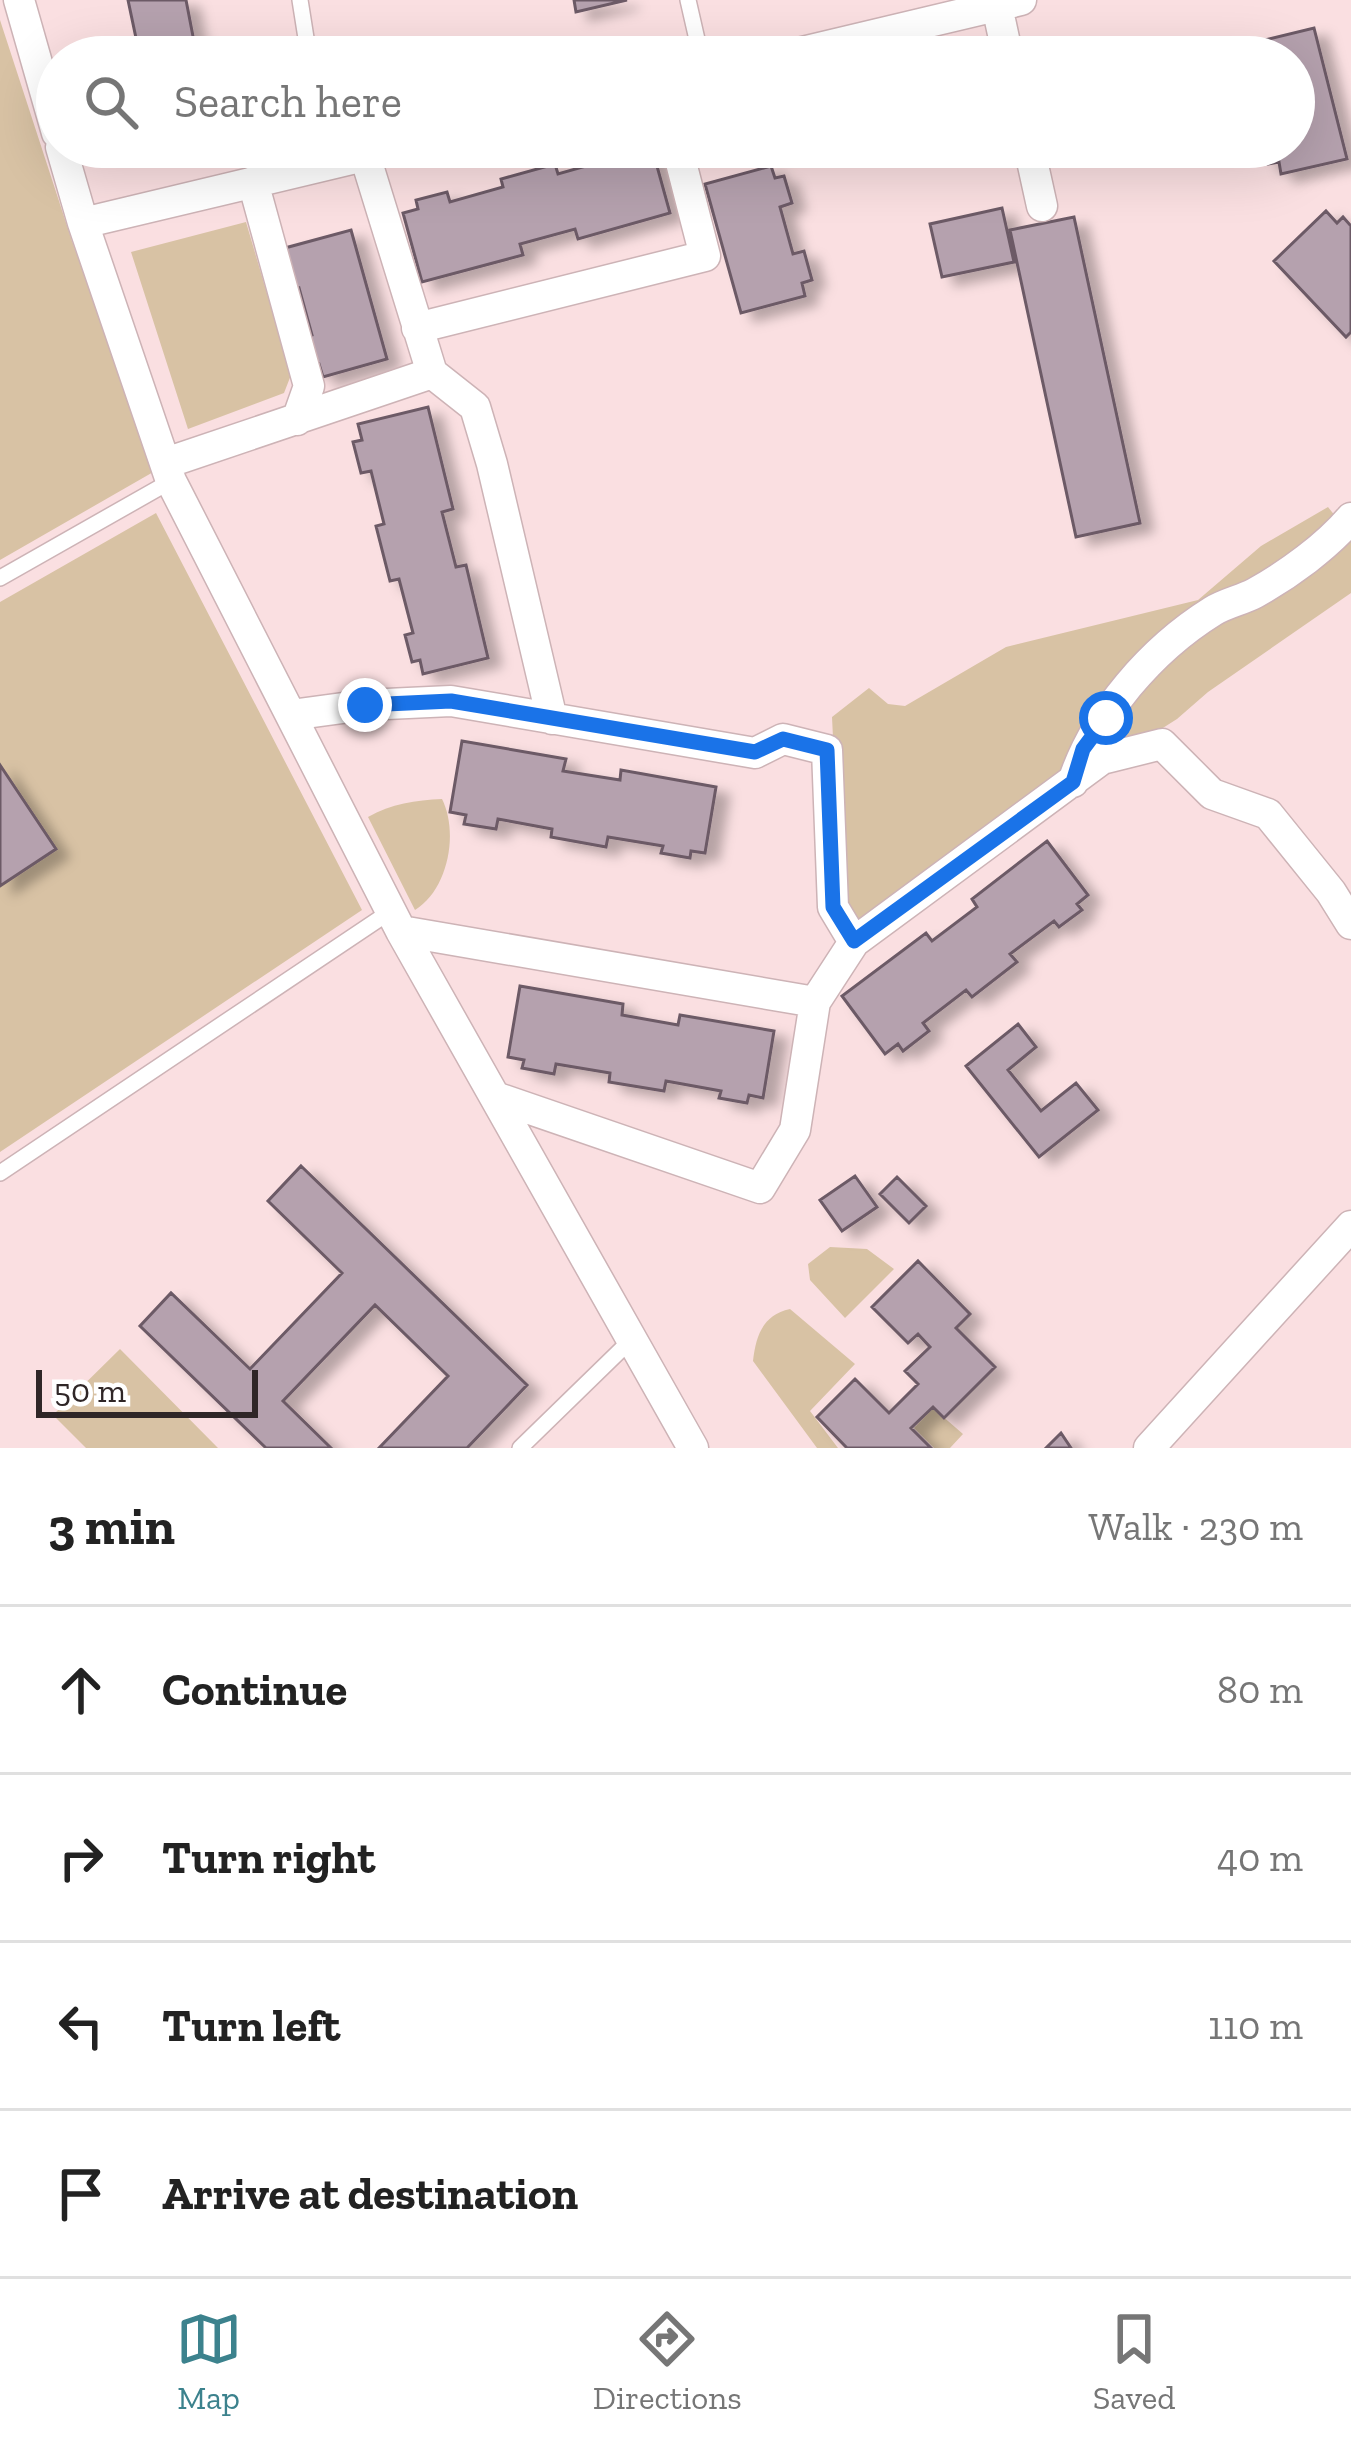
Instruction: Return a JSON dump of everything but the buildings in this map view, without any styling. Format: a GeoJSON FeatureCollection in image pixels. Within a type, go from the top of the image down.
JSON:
{"type":"FeatureCollection","features":[{"type":"Feature","properties":{"kind":"street"},"geometry":{"type":"LineString","coordinates":[[858,36],[964,7],[1009,3],[1009,36]]}},
{"type":"Feature","properties":{"kind":"street"},"geometry":{"type":"LineString","coordinates":[[13,4],[36,71]]}},
{"type":"Feature","properties":{"kind":"street"},"geometry":{"type":"LineString","coordinates":[[67,168],[169,472],[396,921],[693,1448]]}},
{"type":"Feature","properties":{"kind":"street"},"geometry":{"type":"LineString","coordinates":[[82,223],[253,182],[292,168]]}},
{"type":"Feature","properties":{"kind":"street"},"geometry":{"type":"LineString","coordinates":[[369,168],[431,373],[475,407],[551,719]]}},
{"type":"Feature","properties":{"kind":"street"},"geometry":{"type":"LineString","coordinates":[[418,328],[705,256],[682,168]]}},
{"type":"Feature","properties":{"kind":"street"},"geometry":{"type":"LineString","coordinates":[[1034,168],[1042,206]]}},
{"type":"Feature","properties":{"kind":"street"},"geometry":{"type":"LineString","coordinates":[[253,182],[309,386],[297,419]]}},
{"type":"Feature","properties":{"kind":"street"},"geometry":{"type":"LineString","coordinates":[[169,472],[297,419],[431,373]]}},
{"type":"Feature","properties":{"kind":"street"},"geometry":{"type":"LineString","coordinates":[[1073,782],[1083,749],[1159,654],[1215,609],[1254,594],[1335,536],[1351,518]]}},
{"type":"Feature","properties":{"kind":"street"},"geometry":{"type":"LineString","coordinates":[[291,716],[365,705],[451,701],[755,752],[783,739],[827,750],[833,907],[854,941]]}},
{"type":"Feature","properties":{"kind":"street"},"geometry":{"type":"LineString","coordinates":[[495,1097],[760,1188],[795,1130],[815,1002],[854,941],[1102,760],[1162,744],[1212,794],[1268,814],[1351,924]]}},
{"type":"Feature","properties":{"kind":"street"},"geometry":{"type":"LineString","coordinates":[[396,921],[815,1002]]}},
{"type":"Feature","properties":{"kind":"street"},"geometry":{"type":"LineString","coordinates":[[1149,1448],[1351,1226]]}},
{"type":"Feature","properties":{"kind":"lane"},"geometry":{"type":"LineString","coordinates":[[300,0],[306,36]]}},
{"type":"Feature","properties":{"kind":"lane"},"geometry":{"type":"LineString","coordinates":[[688,0],[696,36]]}},
{"type":"Feature","properties":{"kind":"lane"},"geometry":{"type":"LineString","coordinates":[[0,578],[169,472]]}},
{"type":"Feature","properties":{"kind":"lane"},"geometry":{"type":"LineString","coordinates":[[0,1173],[396,921]]}},
{"type":"Feature","properties":{"kind":"lane"},"geometry":{"type":"LineString","coordinates":[[520,1448],[632,1340]]}},
{"type":"Feature","properties":{"kind":"shaded area"},"geometry":{"type":"Polygon","coordinates":[[[0,20],[36,130],[36,168],[48,168],[155,471],[0,560],[0,20]]]}},
{"type":"Feature","properties":{"kind":"shaded area"},"geometry":{"type":"Polygon","coordinates":[[[246,222],[291,375],[284,393],[188,429],[131,252],[246,222]]]}},
{"type":"Feature","properties":{"kind":"shaded area"},"geometry":{"type":"Polygon","coordinates":[[[1328,507],[1351,536],[1351,593],[1208,692],[1177,719],[855,923],[841,903],[832,717],[869,688],[888,704],[905,706],[1006,647],[1198,600],[1261,546],[1328,507]]]}},
{"type":"Feature","properties":{"kind":"shaded area"},"geometry":{"type":"Polygon","coordinates":[[[156,513],[362,910],[0,1152],[0,602],[156,513]]]}},
{"type":"Feature","properties":{"kind":"shaded area"},"geometry":{"type":"Polygon","coordinates":[[[442,799],[450,828],[447,860],[436,889],[415,910],[368,817],[404,804],[442,799]]]}},
{"type":"Feature","properties":{"kind":"shaded area"},"geometry":{"type":"Polygon","coordinates":[[[830,1247],[867,1249],[894,1269],[845,1318],[810,1280],[808,1264],[830,1247]]]}},
{"type":"Feature","properties":{"kind":"shaded area"},"geometry":{"type":"Polygon","coordinates":[[[790,1309],[855,1364],[810,1411],[838,1448],[817,1448],[753,1361],[762,1328],[773,1316],[790,1309]]]}},
{"type":"Feature","properties":{"kind":"shaded area"},"geometry":{"type":"Polygon","coordinates":[[[120,1349],[218,1448],[86,1448],[53,1415],[120,1349]]]}},
{"type":"Feature","properties":{"kind":"shaded area"},"geometry":{"type":"Polygon","coordinates":[[[933,1408],[963,1434],[950,1448],[934,1448],[914,1428],[933,1408]]]}},
{"type":"Feature","properties":{"kind":"route"},"geometry":{"type":"LineString","coordinates":[[365,705],[451,701],[755,752],[783,739],[827,750],[833,907],[854,941],[1073,782],[1083,749],[1106,718]]}}]}
